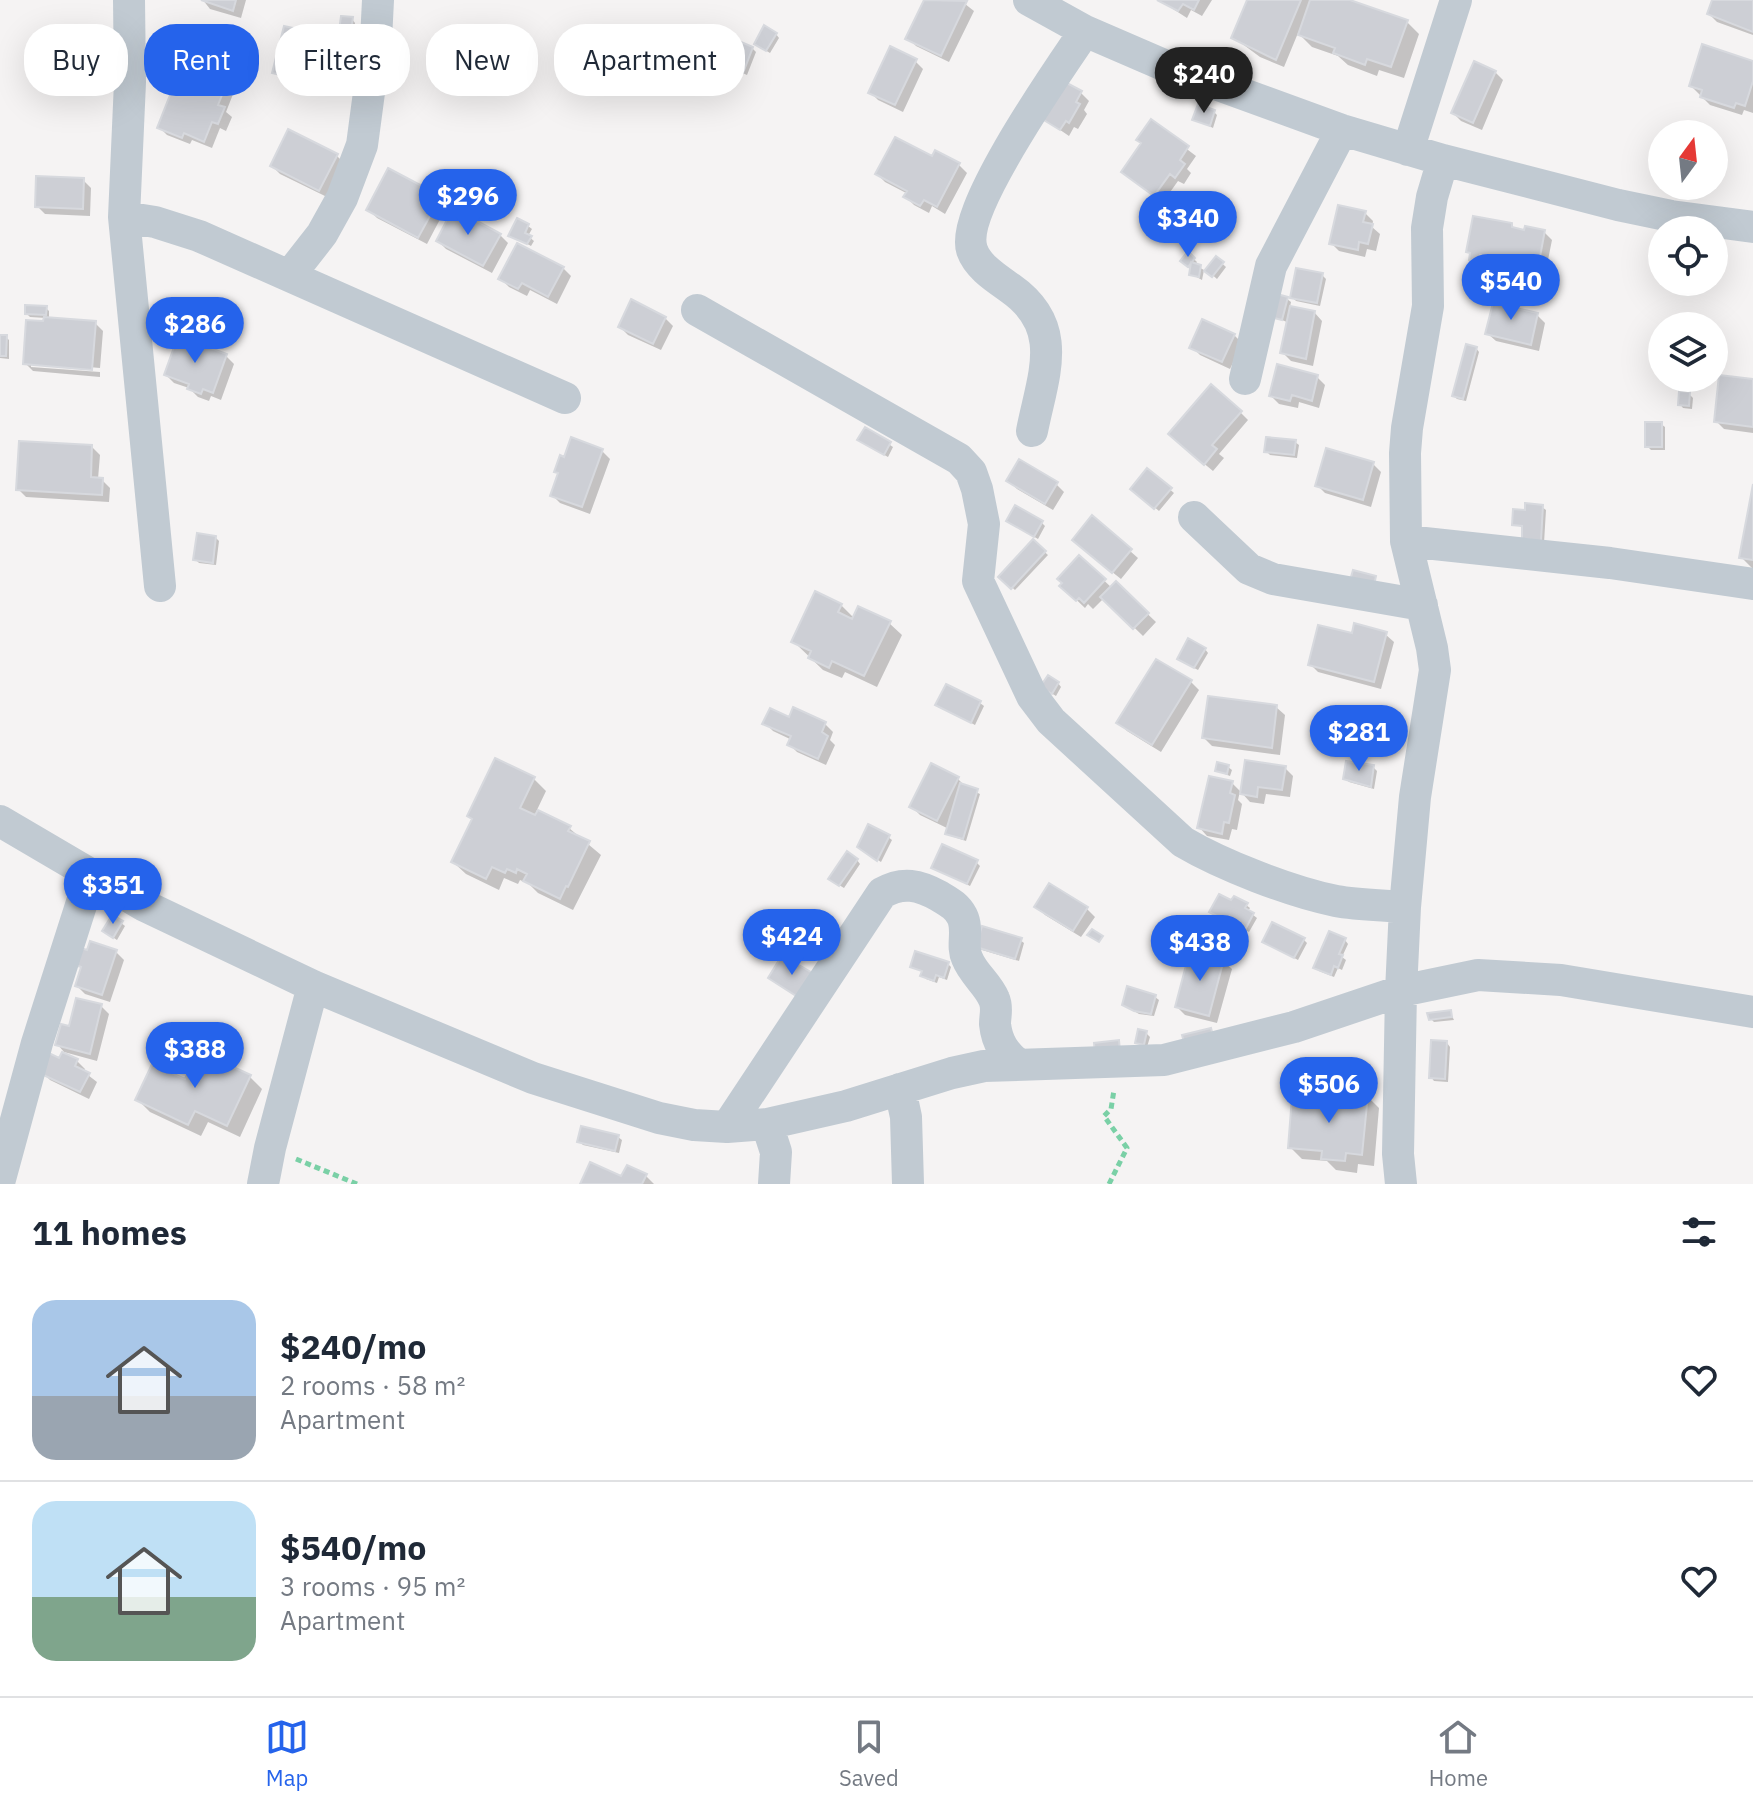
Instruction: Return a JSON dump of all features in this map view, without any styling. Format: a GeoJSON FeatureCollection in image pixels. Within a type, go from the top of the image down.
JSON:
{"type":"FeatureCollection","features":[{"type":"Feature","properties":{"kind":"street"},"geometry":{"type":"LineString","coordinates":[[129,0],[130,82],[124,217],[160,586]]}},
{"type":"Feature","properties":{"kind":"street"},"geometry":{"type":"LineString","coordinates":[[290,275],[322,234],[342,198],[362,145],[378,0]]}},
{"type":"Feature","properties":{"kind":"street"},"geometry":{"type":"LineString","coordinates":[[1029,0],[1085,31],[1193,77],[1342,130],[1443,160],[1618,205],[1753,227]]}},
{"type":"Feature","properties":{"kind":"street"},"geometry":{"type":"LineString","coordinates":[[1408,150],[1456,0]]}},
{"type":"Feature","properties":{"kind":"street"},"geometry":{"type":"LineString","coordinates":[[1032,431],[1046,359],[1047,341],[1043,326],[1036,310],[1023,297],[981,264],[972,248],[971,230],[994,178],[1033,110],[1085,31]]}},
{"type":"Feature","properties":{"kind":"street"},"geometry":{"type":"LineString","coordinates":[[1245,379],[1271,266],[1342,130]]}},
{"type":"Feature","properties":{"kind":"street"},"geometry":{"type":"LineString","coordinates":[[1401,1184],[1398,1154],[1405,907],[1415,797],[1435,670],[1406,541],[1407,428],[1428,306],[1427,228],[1443,160]]}},
{"type":"Feature","properties":{"kind":"street"},"geometry":{"type":"LineString","coordinates":[[124,217],[155,222],[199,236],[565,398]]}},
{"type":"Feature","properties":{"kind":"street"},"geometry":{"type":"LineString","coordinates":[[697,310],[959,459],[971,472],[984,524],[978,581],[1032,696],[1051,721],[1183,842],[1206,855],[1311,895],[1339,902],[1405,907]]}},
{"type":"Feature","properties":{"kind":"street"},"geometry":{"type":"LineString","coordinates":[[1194,517],[1249,569],[1273,579],[1422,605]]}},
{"type":"Feature","properties":{"kind":"street"},"geometry":{"type":"LineString","coordinates":[[1406,541],[1610,563],[1753,584]]}},
{"type":"Feature","properties":{"kind":"street"},"geometry":{"type":"LineString","coordinates":[[0,821],[143,905],[313,986],[533,1078],[659,1118],[694,1125],[727,1127],[767,1124],[846,1106],[984,1066],[1164,1060],[1294,1027],[1401,991],[1478,975],[1561,980],[1753,1012]]}},
{"type":"Feature","properties":{"kind":"street"},"geometry":{"type":"LineString","coordinates":[[0,1179],[37,1043],[91,874]]}},
{"type":"Feature","properties":{"kind":"street"},"geometry":{"type":"LineString","coordinates":[[727,1127],[882,893],[894,886],[909,884],[923,888],[954,905],[963,917],[965,956],[993,996],[997,1008],[995,1023],[1004,1053],[1019,1065]]}},
{"type":"Feature","properties":{"kind":"street"},"geometry":{"type":"LineString","coordinates":[[263,1184],[313,986]]}},
{"type":"Feature","properties":{"kind":"street"},"geometry":{"type":"LineString","coordinates":[[900,1089],[906,1117],[908,1184]]}},
{"type":"Feature","properties":{"kind":"street"},"geometry":{"type":"LineString","coordinates":[[767,1124],[776,1152],[774,1184]]}},
{"type":"Feature","properties":{"kind":"path"},"geometry":{"type":"LineString","coordinates":[[1109,1184],[1127,1148],[1104,1116],[1111,1109],[1119,1062]]}},
{"type":"Feature","properties":{"kind":"path"},"geometry":{"type":"LineString","coordinates":[[270,1148],[357,1184]]}},
{"type":"Feature","properties":{"kind":"building"},"geometry":{"type":"Polygon","coordinates":[[[201,0],[236,0],[233,11],[201,0]]]}},
{"type":"Feature","properties":{"kind":"building"},"geometry":{"type":"Polygon","coordinates":[[[924,0],[967,1],[941,56],[905,39],[924,0]]]}},
{"type":"Feature","properties":{"kind":"building"},"geometry":{"type":"Polygon","coordinates":[[[1157,0],[1199,0],[1194,10],[1183,4],[1178,11],[1157,0]]]}},
{"type":"Feature","properties":{"kind":"building"},"geometry":{"type":"Polygon","coordinates":[[[1247,0],[1301,0],[1276,60],[1231,38],[1247,0]]]}},
{"type":"Feature","properties":{"kind":"building"},"geometry":{"type":"Polygon","coordinates":[[[1310,0],[1350,0],[1408,20],[1391,67],[1367,59],[1365,65],[1333,53],[1335,48],[1298,35],[1310,0]]]}},
{"type":"Feature","properties":{"kind":"building"},"geometry":{"type":"Polygon","coordinates":[[[1712,0],[1753,0],[1753,32],[1707,14],[1712,0]]]}},
{"type":"Feature","properties":{"kind":"building"},"geometry":{"type":"Polygon","coordinates":[[[341,16],[353,17],[352,24],[340,24],[341,16]]]}},
{"type":"Feature","properties":{"kind":"building"},"geometry":{"type":"Polygon","coordinates":[[[764,25],[777,33],[766,51],[754,44],[764,25]]]}},
{"type":"Feature","properties":{"kind":"building"},"geometry":{"type":"Polygon","coordinates":[[[745,44],[753,47],[745,68],[745,44]]]}},
{"type":"Feature","properties":{"kind":"building"},"geometry":{"type":"Polygon","coordinates":[[[1702,44],[1753,61],[1753,81],[1745,106],[1736,103],[1734,108],[1700,97],[1702,90],[1689,86],[1702,44]]]}},
{"type":"Feature","properties":{"kind":"building"},"geometry":{"type":"Polygon","coordinates":[[[890,46],[917,59],[895,105],[868,93],[890,46]]]}},
{"type":"Feature","properties":{"kind":"building"},"geometry":{"type":"Polygon","coordinates":[[[1474,61],[1496,71],[1473,123],[1451,113],[1474,61]]]}},
{"type":"Feature","properties":{"kind":"building"},"geometry":{"type":"Polygon","coordinates":[[[1063,81],[1082,91],[1076,102],[1080,104],[1069,123],[1066,121],[1060,130],[1042,119],[1063,81]]]}},
{"type":"Feature","properties":{"kind":"building"},"geometry":{"type":"Polygon","coordinates":[[[170,96],[222,96],[218,105],[225,107],[218,124],[212,122],[204,142],[184,133],[182,138],[157,128],[170,96]]]}},
{"type":"Feature","properties":{"kind":"building"},"geometry":{"type":"Polygon","coordinates":[[[1198,104],[1215,110],[1210,126],[1192,120],[1198,104]]]}},
{"type":"Feature","properties":{"kind":"building"},"geometry":{"type":"Polygon","coordinates":[[[1151,119],[1189,146],[1180,160],[1185,164],[1175,178],[1170,174],[1154,196],[1121,172],[1141,143],[1136,140],[1151,119]]]}},
{"type":"Feature","properties":{"kind":"building"},"geometry":{"type":"Polygon","coordinates":[[[288,129],[338,154],[319,191],[270,166],[288,129]]]}},
{"type":"Feature","properties":{"kind":"building"},"geometry":{"type":"Polygon","coordinates":[[[895,137],[932,156],[935,150],[960,163],[937,207],[924,200],[920,206],[903,197],[907,191],[875,174],[895,137]]]}},
{"type":"Feature","properties":{"kind":"building"},"geometry":{"type":"Polygon","coordinates":[[[388,168],[441,196],[418,238],[366,210],[388,168]]]}},
{"type":"Feature","properties":{"kind":"building"},"geometry":{"type":"Polygon","coordinates":[[[36,176],[84,178],[83,209],[35,207],[36,176]]]}},
{"type":"Feature","properties":{"kind":"building"},"geometry":{"type":"Polygon","coordinates":[[[1338,205],[1366,211],[1363,222],[1373,224],[1368,244],[1359,242],[1358,250],[1329,244],[1338,205]]]}},
{"type":"Feature","properties":{"kind":"building"},"geometry":{"type":"Polygon","coordinates":[[[453,208],[501,234],[483,266],[436,241],[453,208]]]}},
{"type":"Feature","properties":{"kind":"building"},"geometry":{"type":"Polygon","coordinates":[[[1473,216],[1512,223],[1512,227],[1524,230],[1525,226],[1545,230],[1537,273],[1490,264],[1491,257],[1480,255],[1479,262],[1469,260],[1470,253],[1466,252],[1473,216]]]}},
{"type":"Feature","properties":{"kind":"building"},"geometry":{"type":"Polygon","coordinates":[[[517,218],[529,224],[525,233],[532,236],[527,244],[508,236],[517,218]]]}},
{"type":"Feature","properties":{"kind":"building"},"geometry":{"type":"Polygon","coordinates":[[[517,243],[564,267],[548,297],[522,283],[518,289],[498,279],[517,243]]]}},
{"type":"Feature","properties":{"kind":"building"},"geometry":{"type":"Polygon","coordinates":[[[1188,251],[1195,258],[1188,267],[1180,261],[1188,251]]]}},
{"type":"Feature","properties":{"kind":"building"},"geometry":{"type":"Polygon","coordinates":[[[1216,256],[1224,262],[1212,277],[1204,271],[1216,256]]]}},
{"type":"Feature","properties":{"kind":"building"},"geometry":{"type":"Polygon","coordinates":[[[1191,262],[1201,265],[1199,277],[1189,275],[1191,262]]]}},
{"type":"Feature","properties":{"kind":"building"},"geometry":{"type":"Polygon","coordinates":[[[1296,268],[1323,273],[1317,303],[1290,298],[1296,268]]]}},
{"type":"Feature","properties":{"kind":"building"},"geometry":{"type":"Polygon","coordinates":[[[1277,294],[1288,297],[1282,320],[1270,317],[1277,294]]]}},
{"type":"Feature","properties":{"kind":"building"},"geometry":{"type":"Polygon","coordinates":[[[1495,295],[1513,299],[1511,307],[1538,313],[1531,345],[1485,334],[1495,295]]]}},
{"type":"Feature","properties":{"kind":"building"},"geometry":{"type":"Polygon","coordinates":[[[631,299],[666,317],[653,344],[618,327],[631,299]]]}},
{"type":"Feature","properties":{"kind":"building"},"geometry":{"type":"Polygon","coordinates":[[[25,305],[47,306],[46,315],[25,314],[25,305]]]}},
{"type":"Feature","properties":{"kind":"building"},"geometry":{"type":"Polygon","coordinates":[[[1290,306],[1315,311],[1306,359],[1280,353],[1290,306]]]}},
{"type":"Feature","properties":{"kind":"building"},"geometry":{"type":"Polygon","coordinates":[[[44,317],[96,321],[92,370],[23,364],[26,320],[43,321],[44,317]]]}},
{"type":"Feature","properties":{"kind":"building"},"geometry":{"type":"Polygon","coordinates":[[[1202,319],[1235,334],[1222,362],[1189,348],[1202,319]]]}},
{"type":"Feature","properties":{"kind":"building"},"geometry":{"type":"Polygon","coordinates":[[[0,335],[7,335],[6,356],[0,356],[0,335]]]}},
{"type":"Feature","properties":{"kind":"building"},"geometry":{"type":"Polygon","coordinates":[[[178,336],[227,354],[213,393],[203,389],[201,394],[187,389],[189,384],[164,375],[178,336]]]}},
{"type":"Feature","properties":{"kind":"building"},"geometry":{"type":"Polygon","coordinates":[[[1466,344],[1477,347],[1463,399],[1452,396],[1466,344]]]}},
{"type":"Feature","properties":{"kind":"building"},"geometry":{"type":"Polygon","coordinates":[[[1277,364],[1318,375],[1312,401],[1292,395],[1290,401],[1269,396],[1277,364]]]}},
{"type":"Feature","properties":{"kind":"building"},"geometry":{"type":"Polygon","coordinates":[[[1728,376],[1753,379],[1753,427],[1714,422],[1717,392],[1728,392],[1728,376]]]}},
{"type":"Feature","properties":{"kind":"building"},"geometry":{"type":"Polygon","coordinates":[[[1211,384],[1242,411],[1212,445],[1217,449],[1204,465],[1168,434],[1211,384]]]}},
{"type":"Feature","properties":{"kind":"building"},"geometry":{"type":"Polygon","coordinates":[[[1679,392],[1690,392],[1689,406],[1678,405],[1679,392]]]}},
{"type":"Feature","properties":{"kind":"building"},"geometry":{"type":"Polygon","coordinates":[[[1645,422],[1662,422],[1662,447],[1645,447],[1645,422]]]}},
{"type":"Feature","properties":{"kind":"building"},"geometry":{"type":"Polygon","coordinates":[[[865,427],[891,442],[884,455],[857,440],[865,427]]]}},
{"type":"Feature","properties":{"kind":"building"},"geometry":{"type":"Polygon","coordinates":[[[571,437],[603,449],[582,507],[550,496],[560,455],[564,457],[571,437]]]}},
{"type":"Feature","properties":{"kind":"building"},"geometry":{"type":"Polygon","coordinates":[[[1266,437],[1296,440],[1294,455],[1264,452],[1266,437]]]}},
{"type":"Feature","properties":{"kind":"building"},"geometry":{"type":"Polygon","coordinates":[[[19,441],[92,445],[91,477],[103,478],[102,495],[16,490],[19,441]]]}},
{"type":"Feature","properties":{"kind":"building"},"geometry":{"type":"Polygon","coordinates":[[[1326,448],[1374,462],[1363,500],[1315,486],[1326,448]]]}},
{"type":"Feature","properties":{"kind":"building"},"geometry":{"type":"Polygon","coordinates":[[[1019,459],[1058,482],[1045,504],[1006,481],[1019,459]]]}},
{"type":"Feature","properties":{"kind":"building"},"geometry":{"type":"Polygon","coordinates":[[[1147,468],[1172,488],[1154,509],[1130,489],[1147,468]]]}},
{"type":"Feature","properties":{"kind":"building"},"geometry":{"type":"Polygon","coordinates":[[[1753,484],[1753,560],[1739,558],[1753,484]]]}},
{"type":"Feature","properties":{"kind":"building"},"geometry":{"type":"Polygon","coordinates":[[[1525,503],[1543,505],[1541,541],[1522,539],[1522,526],[1512,525],[1513,509],[1525,510],[1525,503]]]}},
{"type":"Feature","properties":{"kind":"building"},"geometry":{"type":"Polygon","coordinates":[[[1015,505],[1043,521],[1034,537],[1006,521],[1015,505]]]}},
{"type":"Feature","properties":{"kind":"building"},"geometry":{"type":"Polygon","coordinates":[[[1092,515],[1132,549],[1112,573],[1072,540],[1092,515]]]}},
{"type":"Feature","properties":{"kind":"building"},"geometry":{"type":"Polygon","coordinates":[[[197,533],[216,536],[213,563],[193,560],[197,533]]]}},
{"type":"Feature","properties":{"kind":"building"},"geometry":{"type":"Polygon","coordinates":[[[1033,539],[1046,551],[1011,589],[998,577],[1033,539]]]}},
{"type":"Feature","properties":{"kind":"building"},"geometry":{"type":"Polygon","coordinates":[[[1079,555],[1106,579],[1084,603],[1079,598],[1076,601],[1059,586],[1062,583],[1057,579],[1079,555]]]}},
{"type":"Feature","properties":{"kind":"building"},"geometry":{"type":"Polygon","coordinates":[[[1353,570],[1376,576],[1373,590],[1349,584],[1353,570]]]}},
{"type":"Feature","properties":{"kind":"building"},"geometry":{"type":"Polygon","coordinates":[[[1116,581],[1149,613],[1133,629],[1100,597],[1116,581]]]}},
{"type":"Feature","properties":{"kind":"building"},"geometry":{"type":"Polygon","coordinates":[[[815,591],[842,604],[838,612],[852,619],[858,606],[891,621],[864,676],[832,661],[829,668],[808,658],[811,651],[791,642],[815,591]]]}},
{"type":"Feature","properties":{"kind":"building"},"geometry":{"type":"Polygon","coordinates":[[[1354,623],[1387,632],[1374,682],[1308,665],[1318,625],[1352,633],[1354,623]]]}},
{"type":"Feature","properties":{"kind":"building"},"geometry":{"type":"Polygon","coordinates":[[[1188,638],[1206,648],[1194,668],[1177,659],[1188,638]]]}},
{"type":"Feature","properties":{"kind":"building"},"geometry":{"type":"Polygon","coordinates":[[[1156,659],[1192,680],[1152,745],[1116,723],[1156,659]]]}},
{"type":"Feature","properties":{"kind":"building"},"geometry":{"type":"Polygon","coordinates":[[[1048,675],[1059,682],[1052,694],[1040,687],[1048,675]]]}},
{"type":"Feature","properties":{"kind":"building"},"geometry":{"type":"Polygon","coordinates":[[[946,684],[981,701],[971,723],[935,705],[946,684]]]}},
{"type":"Feature","properties":{"kind":"building"},"geometry":{"type":"Polygon","coordinates":[[[1208,696],[1277,705],[1272,748],[1202,738],[1208,696]]]}},
{"type":"Feature","properties":{"kind":"building"},"geometry":{"type":"Polygon","coordinates":[[[793,707],[826,722],[822,732],[828,736],[818,759],[787,745],[791,736],[762,724],[770,708],[789,717],[793,707]]]}},
{"type":"Feature","properties":{"kind":"building"},"geometry":{"type":"Polygon","coordinates":[[[495,758],[535,777],[520,808],[535,815],[538,810],[571,826],[568,831],[590,841],[560,899],[523,881],[527,874],[517,869],[516,873],[507,869],[505,873],[492,867],[486,879],[451,862],[472,819],[467,816],[495,758]]]}},
{"type":"Feature","properties":{"kind":"building"},"geometry":{"type":"Polygon","coordinates":[[[1245,760],[1286,766],[1282,790],[1258,787],[1257,797],[1240,794],[1245,760]]]}},
{"type":"Feature","properties":{"kind":"building"},"geometry":{"type":"Polygon","coordinates":[[[1346,761],[1374,765],[1371,787],[1343,779],[1346,761]]]}},
{"type":"Feature","properties":{"kind":"building"},"geometry":{"type":"Polygon","coordinates":[[[1217,762],[1229,765],[1227,774],[1215,771],[1217,762]]]}},
{"type":"Feature","properties":{"kind":"building"},"geometry":{"type":"Polygon","coordinates":[[[931,763],[959,777],[937,821],[909,807],[931,763]]]}},
{"type":"Feature","properties":{"kind":"building"},"geometry":{"type":"Polygon","coordinates":[[[1209,776],[1233,781],[1230,793],[1235,795],[1229,823],[1224,822],[1222,834],[1197,828],[1209,776]]]}},
{"type":"Feature","properties":{"kind":"building"},"geometry":{"type":"Polygon","coordinates":[[[960,783],[978,789],[963,839],[945,834],[960,783]]]}},
{"type":"Feature","properties":{"kind":"building"},"geometry":{"type":"Polygon","coordinates":[[[868,824],[890,835],[877,861],[857,847],[868,824]]]}},
{"type":"Feature","properties":{"kind":"building"},"geometry":{"type":"Polygon","coordinates":[[[942,844],[978,860],[967,884],[931,868],[942,844]]]}},
{"type":"Feature","properties":{"kind":"building"},"geometry":{"type":"Polygon","coordinates":[[[847,851],[858,859],[839,886],[828,879],[847,851]]]}},
{"type":"Feature","properties":{"kind":"building"},"geometry":{"type":"Polygon","coordinates":[[[1049,883],[1088,907],[1073,931],[1034,907],[1049,883]]]}},
{"type":"Feature","properties":{"kind":"building"},"geometry":{"type":"Polygon","coordinates":[[[1219,894],[1231,900],[1234,896],[1248,903],[1245,908],[1254,913],[1245,930],[1209,912],[1219,894]]]}},
{"type":"Feature","properties":{"kind":"building"},"geometry":{"type":"Polygon","coordinates":[[[112,915],[123,921],[113,938],[102,931],[112,915]]]}},
{"type":"Feature","properties":{"kind":"building"},"geometry":{"type":"Polygon","coordinates":[[[1272,922],[1305,938],[1294,958],[1262,942],[1272,922]]]}},
{"type":"Feature","properties":{"kind":"building"},"geometry":{"type":"Polygon","coordinates":[[[982,926],[1022,938],[1015,959],[976,947],[982,926]]]}},
{"type":"Feature","properties":{"kind":"building"},"geometry":{"type":"Polygon","coordinates":[[[1092,929],[1103,936],[1099,942],[1087,935],[1092,929]]]}},
{"type":"Feature","properties":{"kind":"building"},"geometry":{"type":"Polygon","coordinates":[[[1329,931],[1346,938],[1339,954],[1343,955],[1338,968],[1334,966],[1331,975],[1313,968],[1329,931]]]}},
{"type":"Feature","properties":{"kind":"building"},"geometry":{"type":"Polygon","coordinates":[[[90,941],[117,950],[102,995],[75,986],[81,967],[75,965],[81,948],[87,950],[90,941]]]}},
{"type":"Feature","properties":{"kind":"building"},"geometry":{"type":"Polygon","coordinates":[[[1190,950],[1224,959],[1209,1016],[1175,1007],[1190,950]]]}},
{"type":"Feature","properties":{"kind":"building"},"geometry":{"type":"Polygon","coordinates":[[[915,951],[949,962],[944,978],[936,975],[934,981],[920,976],[922,971],[910,967],[915,951]]]}},
{"type":"Feature","properties":{"kind":"building"},"geometry":{"type":"Polygon","coordinates":[[[782,955],[816,975],[801,999],[768,978],[782,955]]]}},
{"type":"Feature","properties":{"kind":"building"},"geometry":{"type":"Polygon","coordinates":[[[1127,986],[1156,995],[1151,1014],[1122,1005],[1127,986]]]}},
{"type":"Feature","properties":{"kind":"building"},"geometry":{"type":"Polygon","coordinates":[[[76,998],[102,1004],[90,1054],[55,1045],[61,1024],[69,1026],[76,998]]]}},
{"type":"Feature","properties":{"kind":"building"},"geometry":{"type":"Polygon","coordinates":[[[1451,1010],[1452,1017],[1429,1020],[1427,1013],[1451,1010]]]}},
{"type":"Feature","properties":{"kind":"building"},"geometry":{"type":"Polygon","coordinates":[[[1211,1028],[1214,1039],[1185,1046],[1182,1035],[1211,1028]]]}},
{"type":"Feature","properties":{"kind":"building"},"geometry":{"type":"Polygon","coordinates":[[[1138,1029],[1147,1031],[1144,1045],[1135,1043],[1138,1029]]]}},
{"type":"Feature","properties":{"kind":"building"},"geometry":{"type":"Polygon","coordinates":[[[1119,1040],[1120,1051],[1095,1054],[1094,1043],[1119,1040]]]}},
{"type":"Feature","properties":{"kind":"building"},"geometry":{"type":"Polygon","coordinates":[[[1431,1040],[1447,1041],[1445,1079],[1429,1078],[1431,1040]]]}},
{"type":"Feature","properties":{"kind":"building"},"geometry":{"type":"Polygon","coordinates":[[[198,1051],[251,1075],[227,1126],[195,1111],[188,1125],[135,1100],[152,1064],[185,1079],[198,1051]]]}},
{"type":"Feature","properties":{"kind":"building"},"geometry":{"type":"Polygon","coordinates":[[[62,1052],[78,1059],[75,1066],[90,1073],[80,1092],[39,1073],[49,1053],[59,1058],[62,1052]]]}},
{"type":"Feature","properties":{"kind":"building"},"geometry":{"type":"Polygon","coordinates":[[[1336,1090],[1368,1094],[1362,1155],[1346,1153],[1345,1161],[1321,1159],[1322,1151],[1288,1148],[1292,1097],[1335,1102],[1336,1090]]]}},
{"type":"Feature","properties":{"kind":"building"},"geometry":{"type":"Polygon","coordinates":[[[581,1126],[619,1135],[615,1151],[577,1142],[581,1126]]]}},
{"type":"Feature","properties":{"kind":"building"},"geometry":{"type":"Polygon","coordinates":[[[590,1162],[621,1176],[627,1165],[647,1174],[642,1184],[580,1184],[590,1162]]]}}]}
